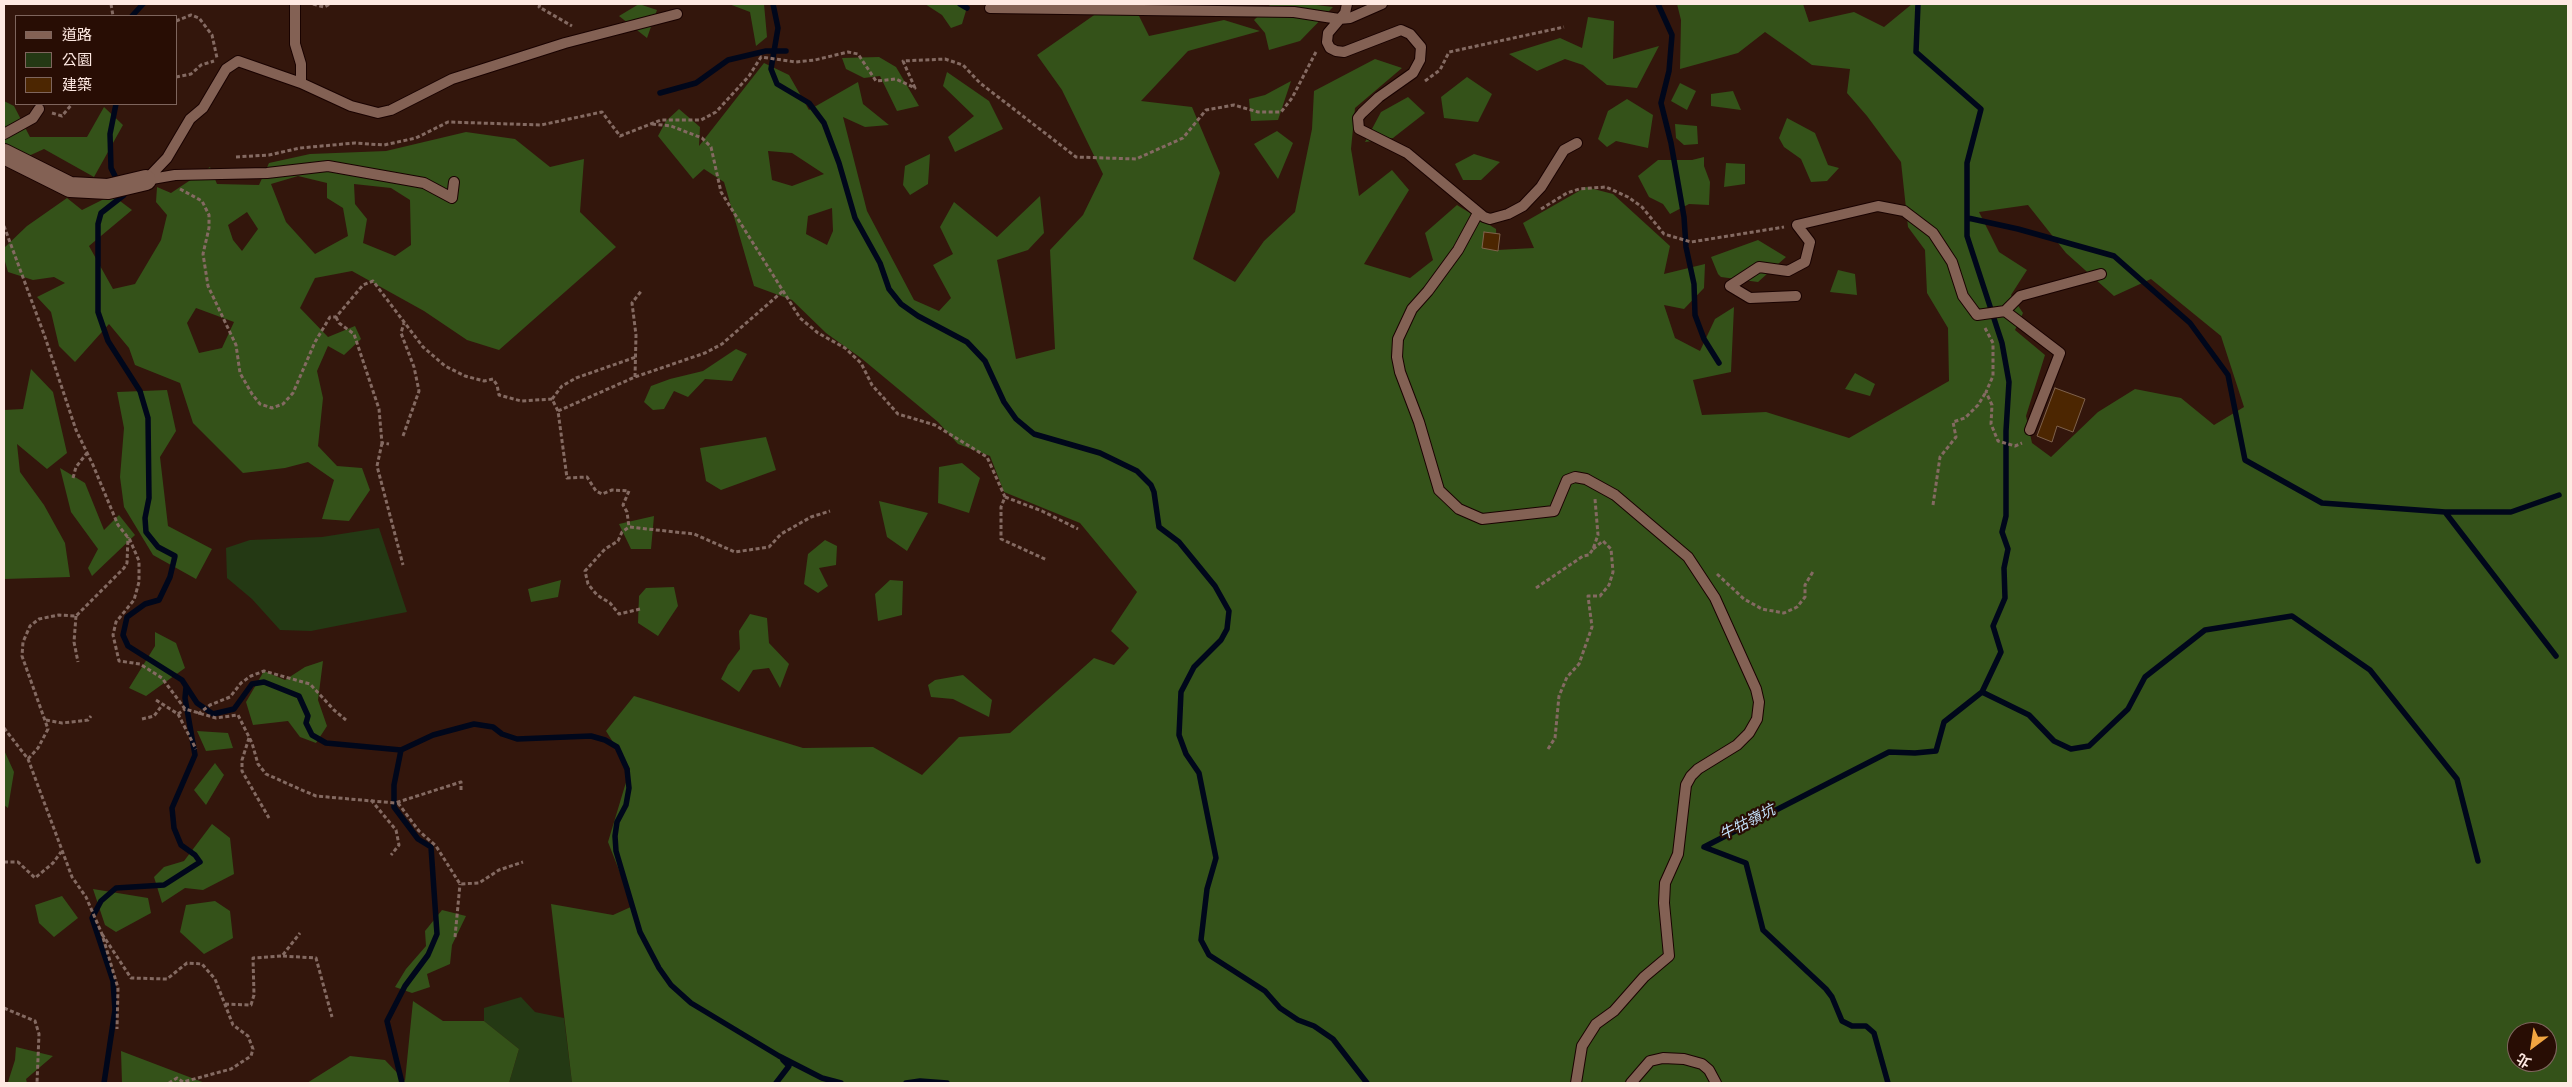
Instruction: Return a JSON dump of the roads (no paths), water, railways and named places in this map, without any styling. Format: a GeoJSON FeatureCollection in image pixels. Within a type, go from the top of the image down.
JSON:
{"type":"FeatureCollection","features":[{"type":"Feature","properties":{"kind":"street"},"geometry":{"type":"LineString","coordinates":[[4,154],[70,187],[108,189],[145,181]]}},
{"type":"Feature","properties":{"kind":"lane"},"geometry":{"type":"LineString","coordinates":[[295,4],[295,44],[301,64],[302,83]]}},
{"type":"Feature","properties":{"kind":"lane"},"geometry":{"type":"LineString","coordinates":[[1347,4],[1344,13],[1328,33],[1327,42],[1330,48],[1344,52],[1401,30],[1410,34],[1421,47],[1420,60],[1413,73],[1368,106],[1358,118],[1359,129],[1407,153],[1478,213],[1490,219],[1508,214],[1523,206],[1541,187],[1564,150],[1577,143]]}},
{"type":"Feature","properties":{"kind":"lane"},"geometry":{"type":"LineString","coordinates":[[990,8],[1294,12],[1339,19],[1350,18],[1382,4]]}},
{"type":"Feature","properties":{"kind":"lane"},"geometry":{"type":"LineString","coordinates":[[145,181],[167,158],[190,118],[203,108],[226,69],[235,62],[245,62],[302,83],[351,106],[378,113],[391,110],[452,79],[589,36],[677,14]]}},
{"type":"Feature","properties":{"kind":"lane"},"geometry":{"type":"LineString","coordinates":[[4,134],[34,118],[40,109]]}},
{"type":"Feature","properties":{"kind":"lane"},"geometry":{"type":"LineString","coordinates":[[145,181],[175,175],[267,173],[328,166],[424,183],[452,198],[454,182]]}},
{"type":"Feature","properties":{"kind":"lane"},"geometry":{"type":"LineString","coordinates":[[1796,296],[1750,298],[1730,286],[1759,267],[1788,271],[1806,262],[1810,242],[1797,225],[1878,206],[1904,211],[1932,233],[1952,262],[1963,296],[1981,314],[2002,312],[2020,296],[2101,274]]}},
{"type":"Feature","properties":{"kind":"lane"},"geometry":{"type":"LineString","coordinates":[[1478,213],[1458,250],[1428,291],[1412,309],[1398,339],[1400,372],[1419,422],[1439,490],[1459,509],[1482,519],[1554,512],[1567,480],[1575,477],[1591,482],[1629,506],[1688,557],[1715,598],[1756,689],[1759,702],[1757,719],[1749,733],[1737,745],[1698,769],[1686,784],[1678,854],[1665,882],[1664,902],[1669,956],[1644,977],[1614,1011],[1596,1024],[1582,1046],[1576,1083]]}},
{"type":"Feature","properties":{"kind":"lane"},"geometry":{"type":"LineString","coordinates":[[2002,312],[2060,353],[2030,430]]}},
{"type":"Feature","properties":{"kind":"lane"},"geometry":{"type":"LineString","coordinates":[[1630,1083],[1650,1061],[1663,1058],[1684,1059],[1702,1064],[1710,1070],[1716,1083]]}},
{"type":"Feature","properties":{"kind":"waterway"},"geometry":{"type":"LineString","coordinates":[[133,15],[143,4]]}},
{"type":"Feature","properties":{"kind":"waterway"},"geometry":{"type":"LineString","coordinates":[[773,4],[778,28],[771,69],[777,84],[809,103],[824,123],[839,163],[855,218],[880,263],[889,289],[901,304],[918,316],[967,342],[985,361],[1004,402],[1016,419],[1034,434],[1100,453],[1137,471],[1151,485],[1154,492],[1159,527],[1179,542],[1215,586],[1229,611],[1227,629],[1221,640],[1194,667],[1181,692],[1179,735],[1186,754],[1199,773],[1216,858],[1207,889],[1201,940],[1209,955],[1265,991],[1280,1008],[1298,1020],[1314,1026],[1333,1039],[1367,1083]]}},
{"type":"Feature","properties":{"kind":"waterway"},"geometry":{"type":"LineString","coordinates":[[960,4],[967,8]]}},
{"type":"Feature","properties":{"kind":"waterway"},"geometry":{"type":"LineString","coordinates":[[1658,4],[1672,35],[1669,71],[1661,103],[1671,143],[1684,217],[1686,247],[1694,284],[1695,315],[1704,339],[1719,363]]}},
{"type":"Feature","properties":{"kind":"waterway","name":"牛牯嶺坑"},"geometry":{"type":"LineString","coordinates":[[1888,1083],[1874,1033],[1866,1026],[1852,1026],[1842,1021],[1832,997],[1826,989],[1763,930],[1746,863],[1704,847],[1889,752],[1915,753],[1936,751],[1944,722],[1982,692],[2001,652],[1993,626],[2005,598],[2004,568],[2008,549],[2002,532],[2006,516],[2006,431],[2009,382],[2002,343],[1967,236],[1967,163],[1981,109],[1916,52],[1918,4]]}},
{"type":"Feature","properties":{"kind":"waterway"},"geometry":{"type":"LineString","coordinates":[[660,93],[696,83],[728,60],[766,51],[786,51]]}},
{"type":"Feature","properties":{"kind":"waterway"},"geometry":{"type":"LineString","coordinates":[[116,105],[110,134],[111,168],[118,182]]}},
{"type":"Feature","properties":{"kind":"waterway"},"geometry":{"type":"LineString","coordinates":[[122,190],[124,195],[101,213],[98,224],[98,312],[108,341],[140,391],[148,418],[149,498],[145,518],[146,532],[158,547],[175,556],[170,577],[159,600],[145,604],[127,617],[123,635],[128,646],[182,680],[197,703],[213,714],[234,709],[252,684],[264,682],[299,696],[308,716],[306,723],[312,735],[326,743],[401,750],[433,735],[474,724],[493,727],[502,734],[517,739],[591,736],[605,740],[617,747],[627,769],[629,788],[626,805],[617,822],[615,836],[616,851],[640,932],[659,968],[671,985],[691,1003],[779,1056],[822,1078],[841,1083]]}},
{"type":"Feature","properties":{"kind":"waterway"},"geometry":{"type":"LineString","coordinates":[[1968,218],[2018,229],[2114,256],[2190,323],[2228,375],[2245,460],[2322,503],[2445,512],[2556,656]]}},
{"type":"Feature","properties":{"kind":"waterway"},"geometry":{"type":"LineString","coordinates":[[2445,512],[2511,512],[2559,495]]}},
{"type":"Feature","properties":{"kind":"waterway"},"geometry":{"type":"LineString","coordinates":[[1982,692],[2029,715],[2054,741],[2071,749],[2089,746],[2128,709],[2145,677],[2205,630],[2292,616],[2370,670],[2457,779],[2478,861]]}},
{"type":"Feature","properties":{"kind":"waterway"},"geometry":{"type":"LineString","coordinates":[[104,1083],[115,1010],[113,981],[92,918],[101,901],[116,888],[164,885],[200,862],[195,855],[181,845],[174,828],[172,808],[195,755],[185,698],[186,687]]}},
{"type":"Feature","properties":{"kind":"waterway"},"geometry":{"type":"LineString","coordinates":[[401,750],[394,785],[394,807],[418,839],[431,847],[437,934],[428,955],[405,986],[387,1021],[402,1083]]}},
{"type":"Feature","properties":{"kind":"waterway"},"geometry":{"type":"LineString","coordinates":[[776,1083],[789,1066],[783,1060]]}},
{"type":"Feature","properties":{"kind":"waterway"},"geometry":{"type":"LineString","coordinates":[[906,1083],[920,1081],[947,1083]]}}]}
